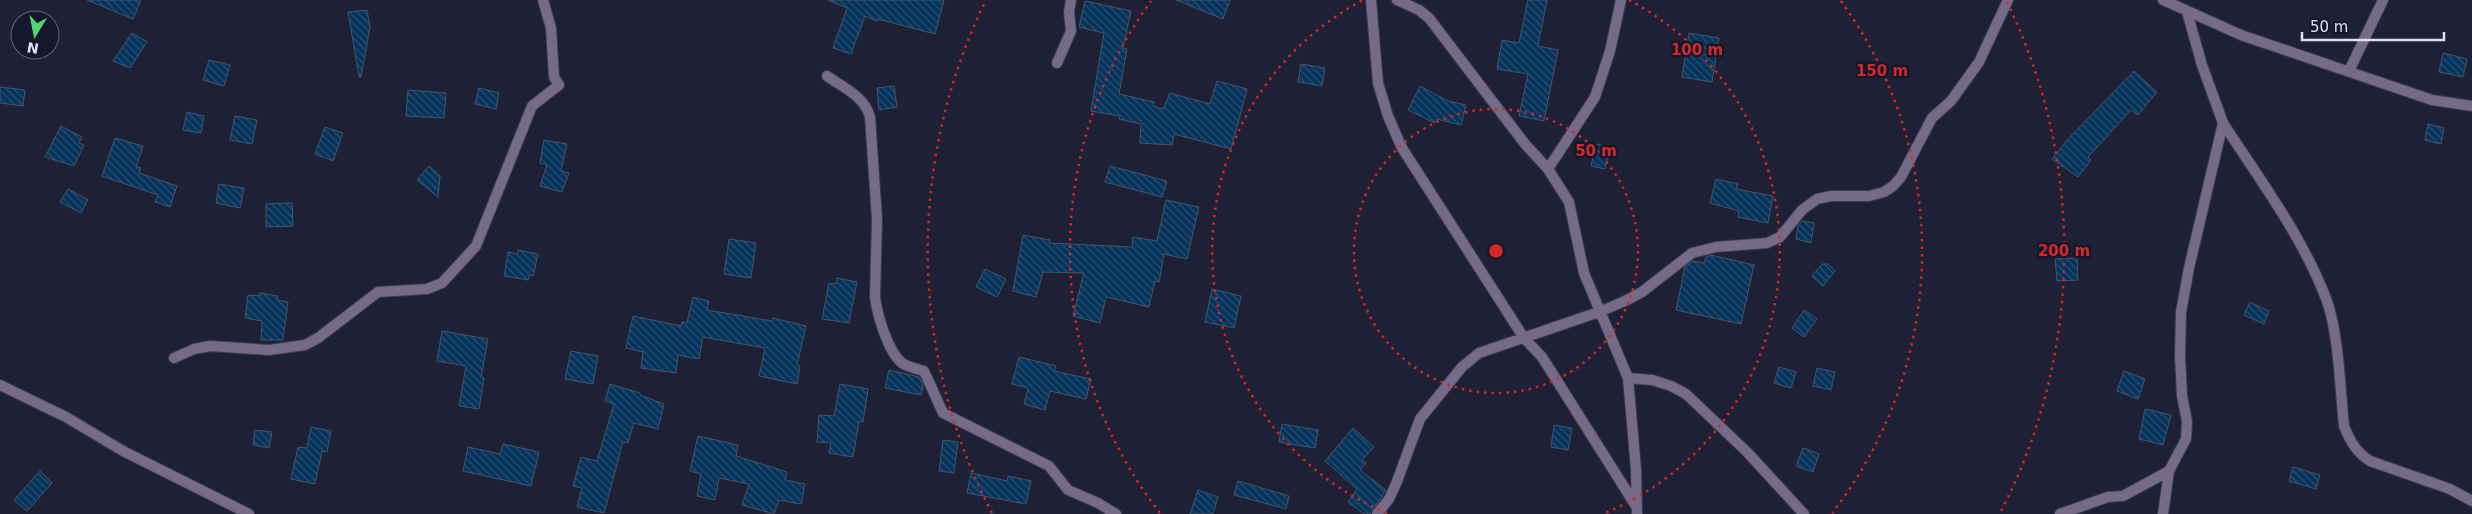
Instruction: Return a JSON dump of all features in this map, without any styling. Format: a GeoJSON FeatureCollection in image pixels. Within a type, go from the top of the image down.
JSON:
{"type":"FeatureCollection","features":[{"type":"Feature","properties":{"kind":"street"},"geometry":{"type":"LineString","coordinates":[[174,358],[194,349],[210,346],[270,350],[305,345],[318,338],[378,292],[427,290],[442,283],[476,246],[532,106],[559,85],[554,77],[551,28],[544,0]]}},
{"type":"Feature","properties":{"kind":"street"},"geometry":{"type":"LineString","coordinates":[[1057,63],[1071,31],[1069,12],[1071,0]]}},
{"type":"Feature","properties":{"kind":"street"},"geometry":{"type":"LineString","coordinates":[[1371,0],[1378,55],[1378,84],[1388,116],[1402,148],[1524,338],[1542,356],[1637,510]]}},
{"type":"Feature","properties":{"kind":"street"},"geometry":{"type":"LineString","coordinates":[[1397,0],[1419,10],[1429,18],[1526,144],[1548,169],[1569,202],[1584,273],[1628,378],[1636,469],[1637,510]]}},
{"type":"Feature","properties":{"kind":"street"},"geometry":{"type":"LineString","coordinates":[[1548,169],[1595,97],[1610,51],[1620,0]]}},
{"type":"Feature","properties":{"kind":"street"},"geometry":{"type":"LineString","coordinates":[[1377,514],[1389,499],[1396,484],[1420,419],[1444,389],[1479,353],[1599,312],[1642,292],[1692,254],[1716,247],[1767,244],[1780,236],[1802,210],[1817,199],[1831,196],[1869,196],[1884,192],[1893,186],[1901,177],[1932,118],[1951,101],[1979,62],[2008,0]]}},
{"type":"Feature","properties":{"kind":"street"},"geometry":{"type":"LineString","coordinates":[[2163,0],[2241,35],[2432,100],[2472,106]]}},
{"type":"Feature","properties":{"kind":"street"},"geometry":{"type":"LineString","coordinates":[[2349,71],[2383,0]]}},
{"type":"Feature","properties":{"kind":"street"},"geometry":{"type":"LineString","coordinates":[[2187,12],[2202,65],[2223,123],[2293,231],[2327,302],[2333,332],[2344,426],[2349,440],[2360,454],[2370,461],[2450,489],[2472,501]]}},
{"type":"Feature","properties":{"kind":"street"},"geometry":{"type":"LineString","coordinates":[[827,76],[861,99],[867,106],[870,117],[877,219],[875,297],[877,310],[895,355],[903,364],[924,371],[943,413],[1049,466],[1068,490],[1098,503],[1116,514]]}},
{"type":"Feature","properties":{"kind":"street"},"geometry":{"type":"LineString","coordinates":[[2163,514],[2165,485],[2169,471],[2186,439],[2187,421],[2180,356],[2181,312],[2189,268],[2223,123]]}},
{"type":"Feature","properties":{"kind":"street"},"geometry":{"type":"LineString","coordinates":[[1628,378],[1652,380],[1671,386],[1686,394],[1747,452],[1804,514]]}},
{"type":"Feature","properties":{"kind":"street"},"geometry":{"type":"LineString","coordinates":[[0,385],[66,417],[123,451],[249,514]]}},
{"type":"Feature","properties":{"kind":"street"},"geometry":{"type":"LineString","coordinates":[[2060,514],[2108,497],[2123,496],[2169,471]]}},
{"type":"Feature","properties":{"kind":"building"},"geometry":{"type":"Polygon","coordinates":[[[87,0],[141,0],[133,19],[87,0]]]}},
{"type":"Feature","properties":{"kind":"building"},"geometry":{"type":"Polygon","coordinates":[[[828,0],[944,0],[935,34],[878,19],[877,21],[865,16],[851,54],[833,48],[847,8],[828,0]]]}},
{"type":"Feature","properties":{"kind":"building"},"geometry":{"type":"Polygon","coordinates":[[[1176,0],[1230,0],[1223,19],[1176,0]]]}},
{"type":"Feature","properties":{"kind":"building"},"geometry":{"type":"Polygon","coordinates":[[[1528,0],[1547,0],[1538,46],[1558,50],[1544,121],[1519,116],[1528,74],[1497,69],[1502,40],[1519,43],[1528,0]]]}},
{"type":"Feature","properties":{"kind":"building"},"geometry":{"type":"Polygon","coordinates":[[[1085,1],[1131,11],[1123,48],[1127,49],[1119,94],[1154,102],[1153,106],[1163,109],[1170,93],[1210,104],[1217,81],[1247,89],[1231,149],[1174,134],[1172,145],[1140,143],[1141,124],[1119,119],[1120,116],[1091,111],[1104,33],[1079,27],[1085,1]]]}},
{"type":"Feature","properties":{"kind":"building"},"geometry":{"type":"Polygon","coordinates":[[[367,10],[370,27],[361,77],[359,77],[348,12],[367,10]]]}},
{"type":"Feature","properties":{"kind":"building"},"geometry":{"type":"Polygon","coordinates":[[[132,33],[147,42],[130,68],[113,61],[132,33]]]}},
{"type":"Feature","properties":{"kind":"building"},"geometry":{"type":"Polygon","coordinates":[[[1689,33],[1719,38],[1712,82],[1682,77],[1689,33]]]}},
{"type":"Feature","properties":{"kind":"building"},"geometry":{"type":"Polygon","coordinates":[[[2443,53],[2467,59],[2463,77],[2439,72],[2443,53]]]}},
{"type":"Feature","properties":{"kind":"building"},"geometry":{"type":"Polygon","coordinates":[[[209,60],[230,65],[224,86],[203,80],[209,60]]]}},
{"type":"Feature","properties":{"kind":"building"},"geometry":{"type":"Polygon","coordinates":[[[1301,64],[1325,68],[1322,86],[1298,82],[1301,64]]]}},
{"type":"Feature","properties":{"kind":"building"},"geometry":{"type":"Polygon","coordinates":[[[2134,71],[2157,92],[2138,115],[2131,110],[2088,157],[2091,160],[2078,177],[2052,159],[2068,139],[2134,71]]]}},
{"type":"Feature","properties":{"kind":"building"},"geometry":{"type":"Polygon","coordinates":[[[894,86],[897,107],[879,110],[877,88],[894,86]]]}},
{"type":"Feature","properties":{"kind":"building"},"geometry":{"type":"Polygon","coordinates":[[[1420,86],[1448,101],[1466,105],[1461,125],[1437,119],[1435,123],[1408,110],[1420,86]]]}},
{"type":"Feature","properties":{"kind":"building"},"geometry":{"type":"Polygon","coordinates":[[[0,87],[25,90],[23,106],[0,103],[0,87]]]}},
{"type":"Feature","properties":{"kind":"building"},"geometry":{"type":"Polygon","coordinates":[[[479,88],[499,93],[496,109],[475,104],[479,88]]]}},
{"type":"Feature","properties":{"kind":"building"},"geometry":{"type":"Polygon","coordinates":[[[408,90],[446,93],[444,118],[406,116],[408,90]]]}},
{"type":"Feature","properties":{"kind":"building"},"geometry":{"type":"Polygon","coordinates":[[[187,112],[204,116],[201,133],[183,130],[187,112]]]}},
{"type":"Feature","properties":{"kind":"building"},"geometry":{"type":"Polygon","coordinates":[[[235,116],[257,120],[252,144],[230,140],[235,116]]]}},
{"type":"Feature","properties":{"kind":"building"},"geometry":{"type":"Polygon","coordinates":[[[2428,124],[2444,128],[2441,144],[2425,140],[2428,124]]]}},
{"type":"Feature","properties":{"kind":"building"},"geometry":{"type":"Polygon","coordinates":[[[61,126],[82,137],[79,143],[84,145],[74,166],[45,157],[61,126]]]}},
{"type":"Feature","properties":{"kind":"building"},"geometry":{"type":"Polygon","coordinates":[[[325,127],[343,133],[333,161],[315,154],[325,127]]]}},
{"type":"Feature","properties":{"kind":"building"},"geometry":{"type":"Polygon","coordinates":[[[115,138],[143,146],[136,167],[141,168],[139,173],[177,186],[170,207],[155,202],[158,195],[102,176],[115,138]]]}},
{"type":"Feature","properties":{"kind":"building"},"geometry":{"type":"Polygon","coordinates":[[[544,140],[567,144],[561,171],[569,173],[562,192],[540,186],[547,165],[540,163],[544,140]]]}},
{"type":"Feature","properties":{"kind":"building"},"geometry":{"type":"Polygon","coordinates":[[[1596,144],[1610,147],[1605,169],[1591,166],[1596,144]]]}},
{"type":"Feature","properties":{"kind":"building"},"geometry":{"type":"Polygon","coordinates":[[[429,166],[440,176],[438,197],[417,180],[429,166]]]}},
{"type":"Feature","properties":{"kind":"building"},"geometry":{"type":"Polygon","coordinates":[[[1110,166],[1167,181],[1162,197],[1105,182],[1110,166]]]}},
{"type":"Feature","properties":{"kind":"building"},"geometry":{"type":"Polygon","coordinates":[[[1716,179],[1738,184],[1736,189],[1773,196],[1768,223],[1738,217],[1739,211],[1710,203],[1716,179]]]}},
{"type":"Feature","properties":{"kind":"building"},"geometry":{"type":"Polygon","coordinates":[[[219,184],[244,188],[240,208],[216,203],[219,184]]]}},
{"type":"Feature","properties":{"kind":"building"},"geometry":{"type":"Polygon","coordinates":[[[68,189],[88,200],[81,213],[60,202],[68,189]]]}},
{"type":"Feature","properties":{"kind":"building"},"geometry":{"type":"Polygon","coordinates":[[[1166,200],[1199,207],[1187,259],[1164,254],[1159,282],[1155,281],[1149,307],[1106,297],[1100,323],[1073,316],[1084,273],[1043,272],[1036,297],[1013,291],[1023,235],[1050,240],[1049,243],[1132,247],[1133,237],[1157,241],[1166,200]]]}},
{"type":"Feature","properties":{"kind":"building"},"geometry":{"type":"Polygon","coordinates":[[[292,203],[293,226],[266,227],[266,204],[292,203]]]}},
{"type":"Feature","properties":{"kind":"building"},"geometry":{"type":"Polygon","coordinates":[[[1802,221],[1814,223],[1811,243],[1796,239],[1798,226],[1802,221]]]}},
{"type":"Feature","properties":{"kind":"building"},"geometry":{"type":"Polygon","coordinates":[[[729,239],[756,243],[751,278],[724,274],[729,239]]]}},
{"type":"Feature","properties":{"kind":"building"},"geometry":{"type":"Polygon","coordinates":[[[518,250],[538,254],[533,276],[529,275],[528,280],[504,276],[508,252],[518,254],[518,250]]]}},
{"type":"Feature","properties":{"kind":"building"},"geometry":{"type":"Polygon","coordinates":[[[1711,255],[1754,265],[1741,324],[1676,310],[1685,267],[1693,261],[1704,263],[1706,257],[1711,255]]]}},
{"type":"Feature","properties":{"kind":"building"},"geometry":{"type":"Polygon","coordinates":[[[2077,258],[2078,280],[2057,281],[2055,259],[2077,258]]]}},
{"type":"Feature","properties":{"kind":"building"},"geometry":{"type":"Polygon","coordinates":[[[1822,264],[1828,264],[1835,271],[1823,286],[1812,276],[1822,264]]]}},
{"type":"Feature","properties":{"kind":"building"},"geometry":{"type":"Polygon","coordinates":[[[985,269],[1006,279],[997,297],[976,287],[985,269]]]}},
{"type":"Feature","properties":{"kind":"building"},"geometry":{"type":"Polygon","coordinates":[[[837,278],[857,282],[849,323],[822,319],[829,283],[836,284],[837,278]]]}},
{"type":"Feature","properties":{"kind":"building"},"geometry":{"type":"Polygon","coordinates":[[[1212,289],[1241,296],[1234,328],[1205,322],[1212,289]]]}},
{"type":"Feature","properties":{"kind":"building"},"geometry":{"type":"Polygon","coordinates":[[[260,293],[278,296],[277,300],[288,302],[283,340],[261,340],[262,321],[245,318],[248,295],[260,296],[260,293]]]}},
{"type":"Feature","properties":{"kind":"building"},"geometry":{"type":"Polygon","coordinates":[[[693,297],[709,301],[707,310],[772,321],[773,318],[806,326],[797,365],[800,366],[797,384],[759,376],[765,348],[703,337],[699,359],[678,355],[676,373],[641,368],[643,352],[626,348],[633,316],[681,326],[682,322],[687,323],[693,297]]]}},
{"type":"Feature","properties":{"kind":"building"},"geometry":{"type":"Polygon","coordinates":[[[2250,302],[2269,311],[2264,324],[2244,315],[2250,302]]]}},
{"type":"Feature","properties":{"kind":"building"},"geometry":{"type":"Polygon","coordinates":[[[1804,310],[1817,319],[1804,337],[1792,328],[1804,310]]]}},
{"type":"Feature","properties":{"kind":"building"},"geometry":{"type":"Polygon","coordinates":[[[442,331],[488,339],[481,377],[484,378],[479,409],[459,406],[466,366],[437,361],[442,331]]]}},
{"type":"Feature","properties":{"kind":"building"},"geometry":{"type":"Polygon","coordinates":[[[571,351],[598,356],[593,384],[565,379],[571,351]]]}},
{"type":"Feature","properties":{"kind":"building"},"geometry":{"type":"Polygon","coordinates":[[[1019,357],[1056,366],[1054,371],[1091,379],[1086,399],[1050,391],[1045,410],[1024,404],[1028,388],[1012,384],[1019,357]]]}},
{"type":"Feature","properties":{"kind":"building"},"geometry":{"type":"Polygon","coordinates":[[[1779,367],[1796,372],[1791,388],[1774,383],[1779,367]]]}},
{"type":"Feature","properties":{"kind":"building"},"geometry":{"type":"Polygon","coordinates":[[[1817,368],[1835,372],[1831,390],[1813,386],[1817,368]]]}},
{"type":"Feature","properties":{"kind":"building"},"geometry":{"type":"Polygon","coordinates":[[[889,370],[919,377],[923,385],[921,395],[885,388],[889,370]]]}},
{"type":"Feature","properties":{"kind":"building"},"geometry":{"type":"Polygon","coordinates":[[[2124,371],[2145,379],[2138,399],[2117,391],[2124,371]]]}},
{"type":"Feature","properties":{"kind":"building"},"geometry":{"type":"Polygon","coordinates":[[[610,384],[640,393],[640,395],[664,404],[658,429],[634,423],[628,443],[623,442],[604,513],[577,507],[582,488],[573,486],[581,457],[597,461],[614,404],[605,401],[610,384]]]}},
{"type":"Feature","properties":{"kind":"building"},"geometry":{"type":"Polygon","coordinates":[[[840,384],[868,389],[863,422],[859,421],[853,457],[829,453],[831,443],[817,442],[819,415],[834,416],[840,384]]]}},
{"type":"Feature","properties":{"kind":"building"},"geometry":{"type":"Polygon","coordinates":[[[2145,409],[2171,415],[2163,445],[2139,439],[2145,409]]]}},
{"type":"Feature","properties":{"kind":"building"},"geometry":{"type":"Polygon","coordinates":[[[1282,424],[1318,430],[1315,448],[1279,442],[1282,424]]]}},
{"type":"Feature","properties":{"kind":"building"},"geometry":{"type":"Polygon","coordinates":[[[1554,425],[1572,428],[1568,450],[1551,447],[1554,425]]]}},
{"type":"Feature","properties":{"kind":"building"},"geometry":{"type":"Polygon","coordinates":[[[311,427],[331,431],[327,452],[322,451],[315,484],[291,479],[298,447],[307,448],[311,427]]]}},
{"type":"Feature","properties":{"kind":"building"},"geometry":{"type":"Polygon","coordinates":[[[1353,428],[1374,447],[1362,460],[1366,463],[1360,470],[1386,490],[1370,514],[1364,514],[1348,502],[1357,489],[1325,461],[1353,428]]]}},
{"type":"Feature","properties":{"kind":"building"},"geometry":{"type":"Polygon","coordinates":[[[255,430],[272,432],[269,448],[253,445],[255,430]]]}},
{"type":"Feature","properties":{"kind":"building"},"geometry":{"type":"Polygon","coordinates":[[[698,436],[738,445],[736,456],[787,472],[785,480],[805,484],[801,504],[779,500],[774,514],[742,505],[749,484],[719,478],[715,500],[697,496],[701,474],[690,471],[698,436]]]}},
{"type":"Feature","properties":{"kind":"building"},"geometry":{"type":"Polygon","coordinates":[[[943,440],[958,442],[954,473],[939,471],[943,440]]]}},
{"type":"Feature","properties":{"kind":"building"},"geometry":{"type":"Polygon","coordinates":[[[503,444],[539,452],[531,486],[463,471],[468,447],[500,454],[503,444]]]}},
{"type":"Feature","properties":{"kind":"building"},"geometry":{"type":"Polygon","coordinates":[[[1803,448],[1819,454],[1813,472],[1796,466],[1803,448]]]}},
{"type":"Feature","properties":{"kind":"building"},"geometry":{"type":"Polygon","coordinates":[[[2293,467],[2320,475],[2316,489],[2289,481],[2293,467]]]}},
{"type":"Feature","properties":{"kind":"building"},"geometry":{"type":"Polygon","coordinates":[[[40,471],[52,483],[27,511],[14,500],[40,471]]]}},
{"type":"Feature","properties":{"kind":"building"},"geometry":{"type":"Polygon","coordinates":[[[971,473],[1007,481],[1008,476],[1031,481],[1026,504],[967,493],[971,473]]]}},
{"type":"Feature","properties":{"kind":"building"},"geometry":{"type":"Polygon","coordinates":[[[1238,481],[1289,496],[1286,509],[1234,495],[1238,481]]]}},
{"type":"Feature","properties":{"kind":"building"},"geometry":{"type":"Polygon","coordinates":[[[1198,490],[1218,497],[1213,514],[1190,514],[1198,490]]]}}]}
